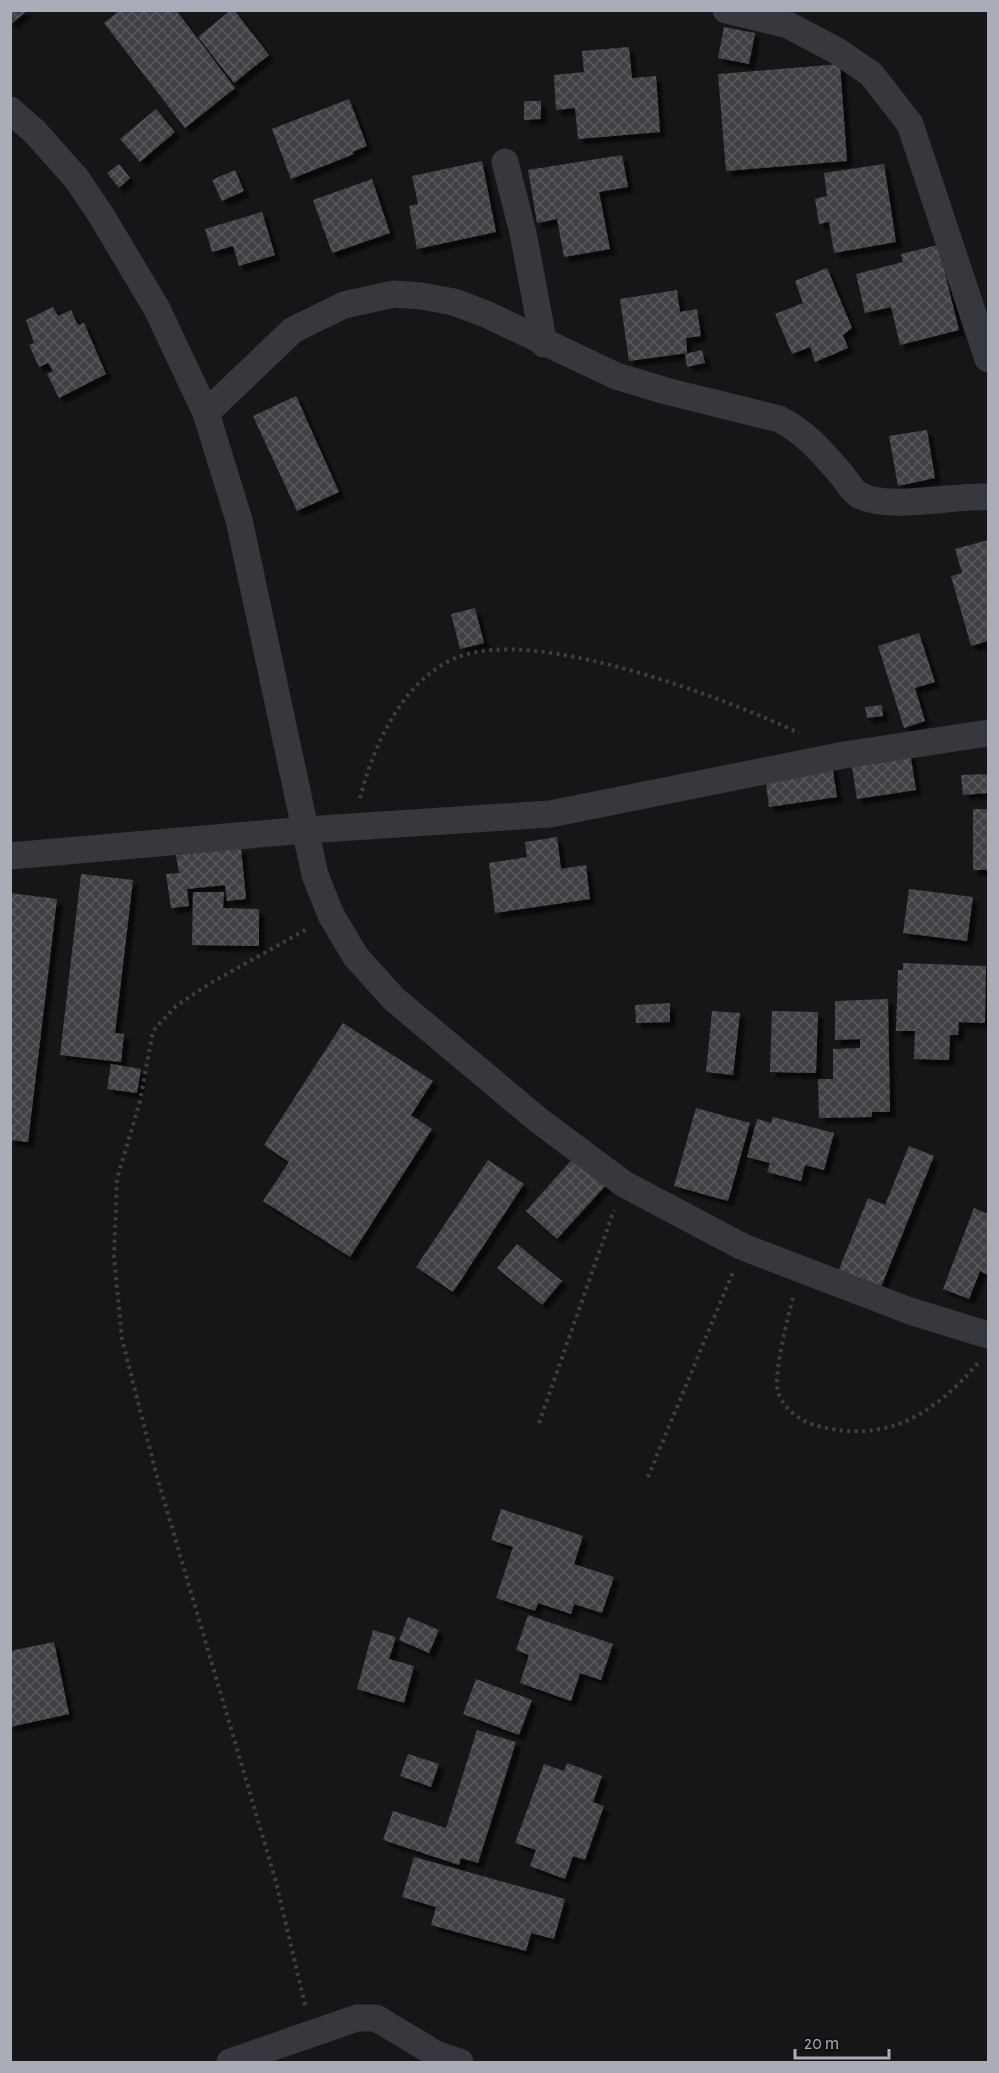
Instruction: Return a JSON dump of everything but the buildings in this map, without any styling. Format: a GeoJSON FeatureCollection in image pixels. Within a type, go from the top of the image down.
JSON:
{"type":"FeatureCollection","features":[{"type":"Feature","properties":{"kind":"street"},"geometry":{"type":"LineString","coordinates":[[726,10],[788,25],[839,52],[871,74],[910,124],[988,359]]}},
{"type":"Feature","properties":{"kind":"street"},"geometry":{"type":"LineString","coordinates":[[10,110],[35,132],[76,178],[157,309],[207,413],[239,520],[315,875],[331,915],[356,957],[394,999],[537,1119],[624,1184],[743,1246],[910,1311],[985,1347]]}},
{"type":"Feature","properties":{"kind":"street"},"geometry":{"type":"LineString","coordinates":[[505,162],[527,255],[544,344]]}},
{"type":"Feature","properties":{"kind":"street"},"geometry":{"type":"LineString","coordinates":[[207,413],[293,330],[344,305],[394,294],[422,296],[454,302],[486,314],[544,344],[616,376],[788,423],[810,439],[859,495],[901,503],[937,498],[988,497]]}},
{"type":"Feature","properties":{"kind":"street"},"geometry":{"type":"LineString","coordinates":[[10,856],[306,830],[550,814],[844,755],[988,733]]}},
{"type":"Feature","properties":{"kind":"street"},"geometry":{"type":"LineString","coordinates":[[230,2062],[357,2019],[376,2018],[436,2054],[460,2062]]}},
{"type":"Feature","properties":{"kind":"path"},"geometry":{"type":"LineString","coordinates":[[353,827],[364,782],[377,749],[400,704],[430,673],[457,658],[477,651],[514,650],[563,656],[624,669],[699,691],[755,712],[844,755]]}},
{"type":"Feature","properties":{"kind":"path"},"geometry":{"type":"LineString","coordinates":[[312,2033],[276,1882],[156,1473],[122,1339],[114,1257],[117,1179],[140,1101],[153,1031],[176,1006],[209,984],[331,915]]}},
{"type":"Feature","properties":{"kind":"path"},"geometry":{"type":"LineString","coordinates":[[539,1423],[624,1184]]}},
{"type":"Feature","properties":{"kind":"path"},"geometry":{"type":"LineString","coordinates":[[648,1477],[743,1246]]}},
{"type":"Feature","properties":{"kind":"path"},"geometry":{"type":"LineString","coordinates":[[802,1269],[783,1333],[778,1392],[794,1415],[809,1424],[862,1433],[886,1430],[917,1416],[963,1381],[985,1347]]}}]}
